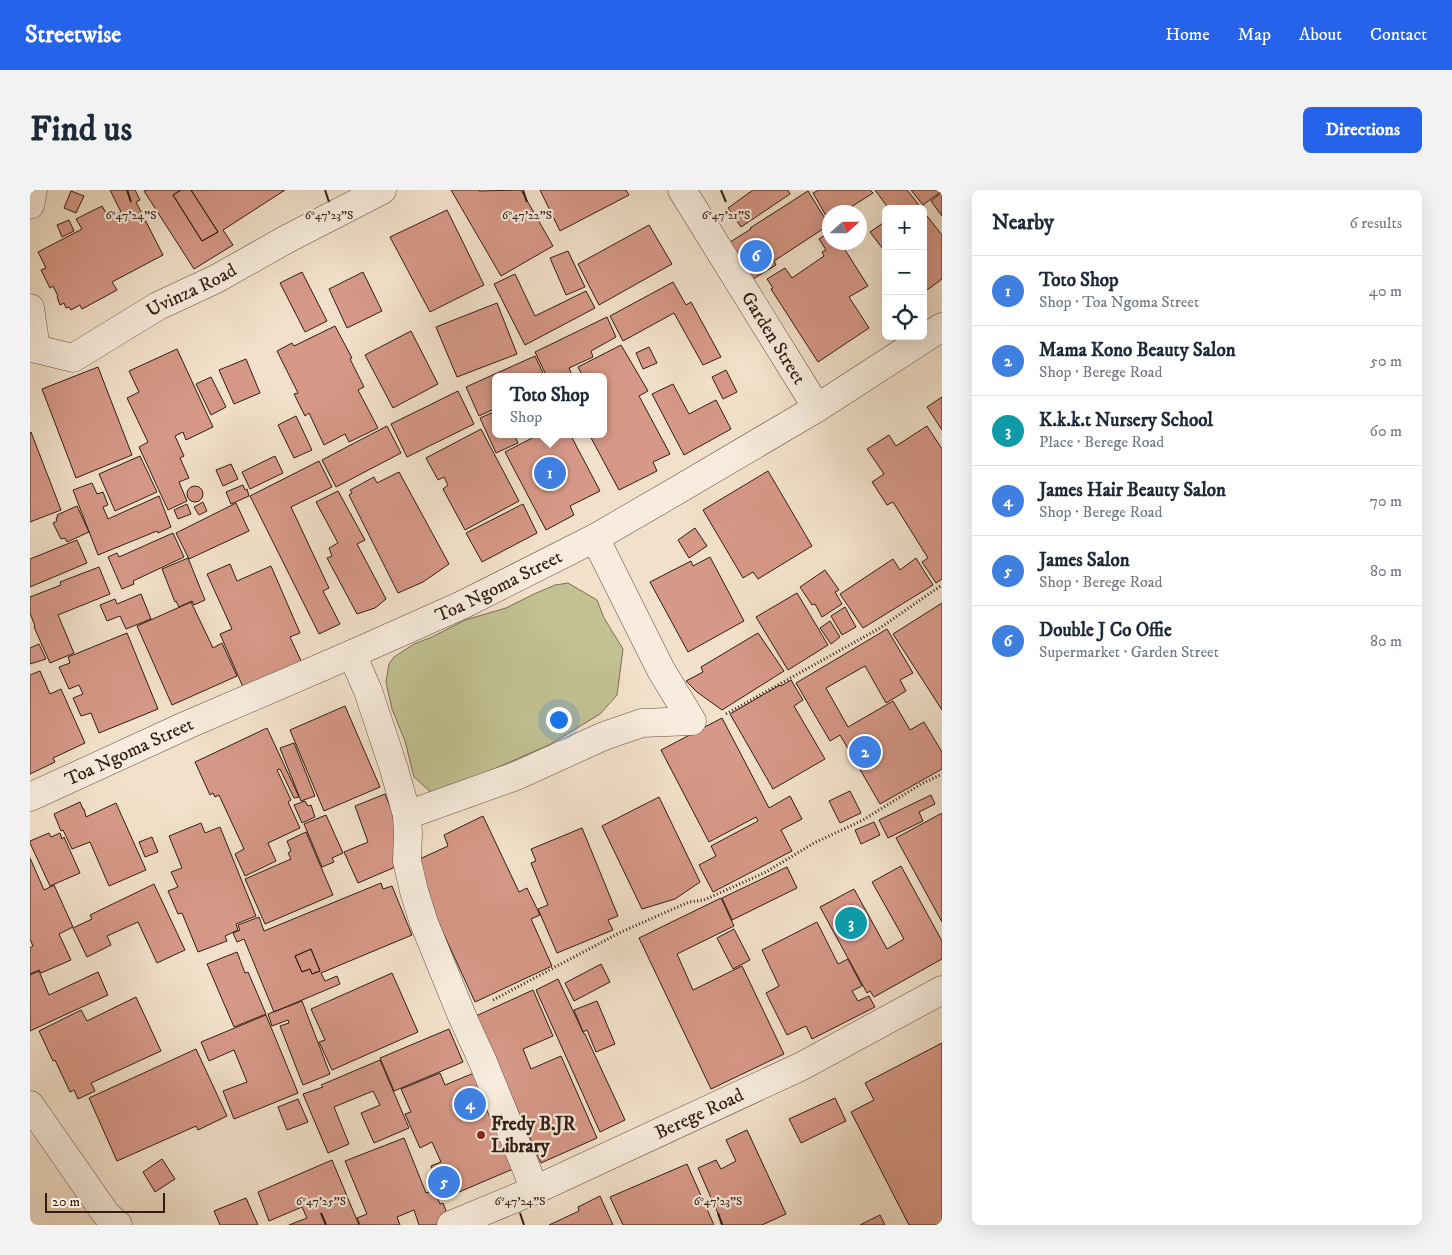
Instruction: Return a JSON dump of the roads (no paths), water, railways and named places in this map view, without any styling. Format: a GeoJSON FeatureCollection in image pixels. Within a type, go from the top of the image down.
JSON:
{"type":"FeatureCollection","features":[{"type":"Feature","properties":{"kind":"street"},"geometry":{"type":"LineString","coordinates":[[30,205],[33,190]]}},
{"type":"Feature","properties":{"kind":"street","name":"Uvinza Road"},"geometry":{"type":"LineString","coordinates":[[30,308],[36,349],[73,358],[158,306],[216,279],[287,239],[382,190]]}},
{"type":"Feature","properties":{"kind":"street","name":"Garden Street"},"geometry":{"type":"LineString","coordinates":[[682,190],[817,408]]}},
{"type":"Feature","properties":{"kind":"street","name":"Toa Ngoma Street"},"geometry":{"type":"LineString","coordinates":[[30,797],[462,605],[595,538],[817,408],[942,327]]}},
{"type":"Feature","properties":{"kind":"street"},"geometry":{"type":"LineString","coordinates":[[407,815],[516,776],[642,722],[692,721],[661,670],[595,538]]}},
{"type":"Feature","properties":{"kind":"street"},"geometry":{"type":"LineString","coordinates":[[352,654],[371,700],[407,815],[407,861],[424,923],[535,1190]]}},
{"type":"Feature","properties":{"kind":"street","name":"Berege Road"},"geometry":{"type":"LineString","coordinates":[[451,1225],[535,1190],[802,1066],[942,990]]}},
{"type":"Feature","properties":{"kind":"street"},"geometry":{"type":"LineString","coordinates":[[30,1105],[103,1221]]}},
{"type":"Feature","properties":{"kind":"place","name":"Double J Co Offie"},"geometry":{"type":"Point","coordinates":[756,256]}},
{"type":"Feature","properties":{"kind":"place","name":"Toto Shop"},"geometry":{"type":"Point","coordinates":[550,473]}},
{"type":"Feature","properties":{"kind":"place","name":"Mama Kono Beauty Salon"},"geometry":{"type":"Point","coordinates":[865,752]}},
{"type":"Feature","properties":{"kind":"place","name":"K.k.k.t Nursery School"},"geometry":{"type":"Point","coordinates":[851,923]}},
{"type":"Feature","properties":{"kind":"place","name":"James Hair Beauty Salon"},"geometry":{"type":"Point","coordinates":[470,1104]}},
{"type":"Feature","properties":{"kind":"place","name":"Fredy B.JR Library"},"geometry":{"type":"Point","coordinates":[481,1135]}},
{"type":"Feature","properties":{"kind":"place","name":"James Salon"},"geometry":{"type":"Point","coordinates":[444,1182]}}]}
